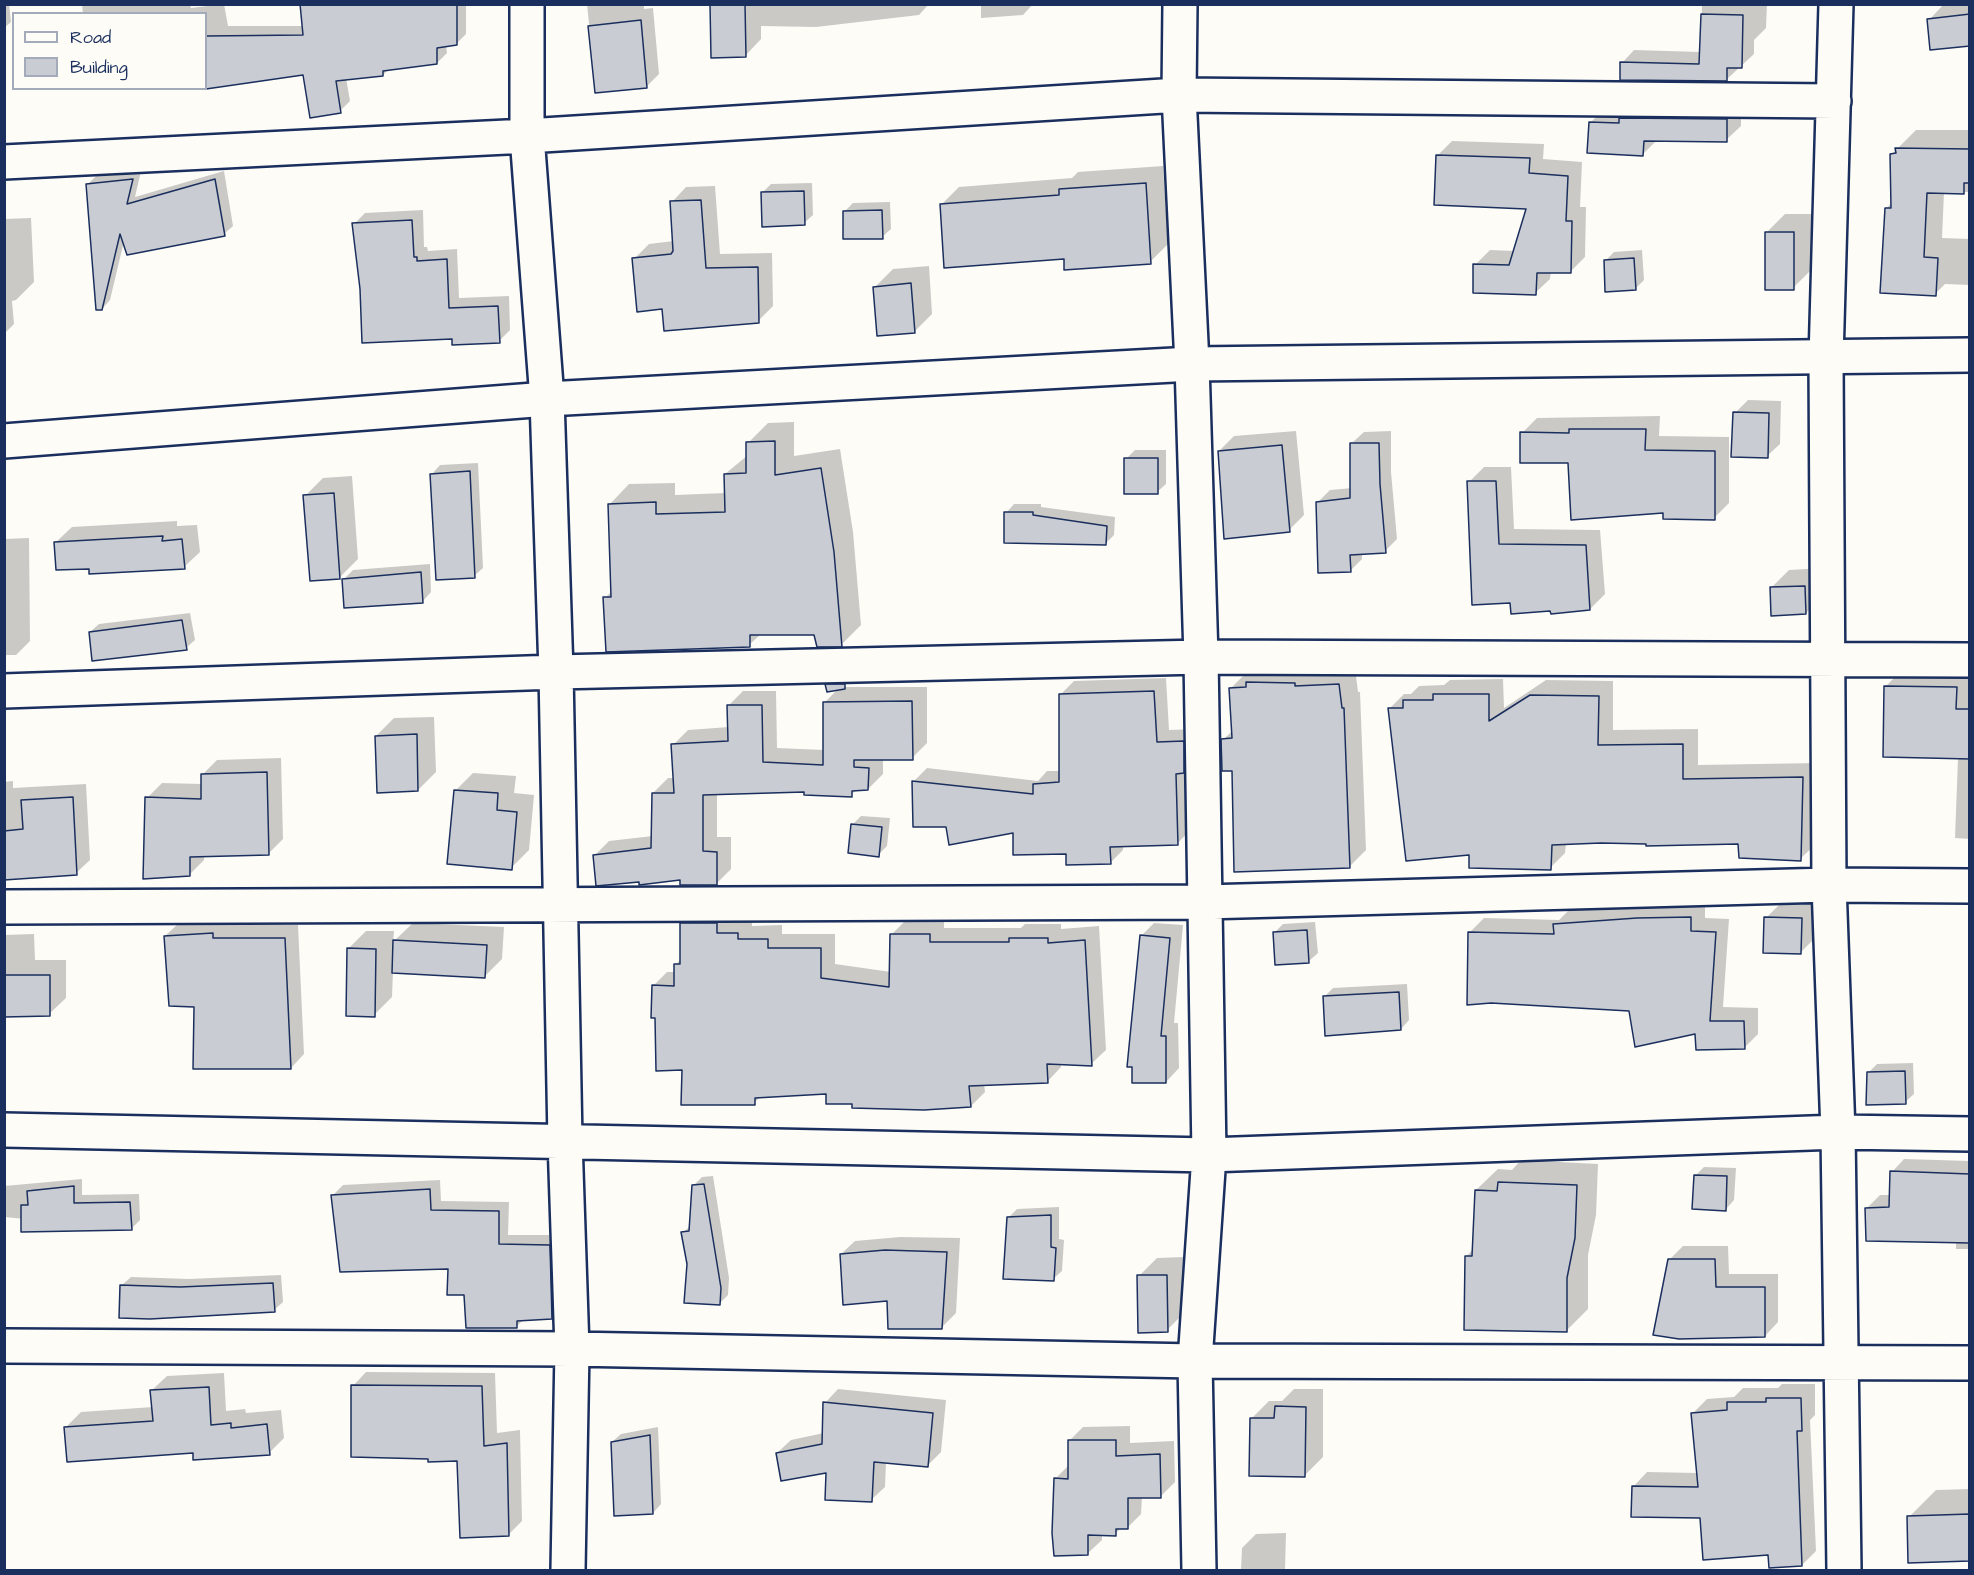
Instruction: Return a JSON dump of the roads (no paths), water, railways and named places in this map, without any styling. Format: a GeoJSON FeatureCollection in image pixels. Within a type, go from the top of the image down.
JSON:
{"type":"FeatureCollection","features":[{"type":"Feature","properties":{"kind":"street"},"geometry":{"type":"LineString","coordinates":[[527,4],[527,136],[547,399],[556,672],[565,1140],[572,1349],[568,1570]]}},
{"type":"Feature","properties":{"kind":"street"},"geometry":{"type":"LineString","coordinates":[[1180,4],[1179,95],[1192,364],[1201,657],[1209,1155],[1195,1361],[1199,1570]]}},
{"type":"Feature","properties":{"kind":"street"},"geometry":{"type":"LineString","coordinates":[[1836,4],[1826,359],[1829,885],[1838,1132],[1844,1570]]}},
{"type":"Feature","properties":{"kind":"street"},"geometry":{"type":"LineString","coordinates":[[4,162],[527,136],[1179,95],[1834,101]]}},
{"type":"Feature","properties":{"kind":"street"},"geometry":{"type":"LineString","coordinates":[[4,441],[547,399],[1192,364],[1826,359],[1970,355]]}},
{"type":"Feature","properties":{"kind":"street"},"geometry":{"type":"LineString","coordinates":[[4,691],[556,672],[1201,657],[1970,660]]}},
{"type":"Feature","properties":{"kind":"street"},"geometry":{"type":"LineString","coordinates":[[4,907],[1204,902],[1829,885],[1970,886]]}},
{"type":"Feature","properties":{"kind":"street"},"geometry":{"type":"LineString","coordinates":[[4,1130],[1209,1155],[1838,1132],[1970,1134]]}},
{"type":"Feature","properties":{"kind":"street"},"geometry":{"type":"LineString","coordinates":[[4,1346],[572,1349],[1195,1361],[1970,1363]]}}]}
